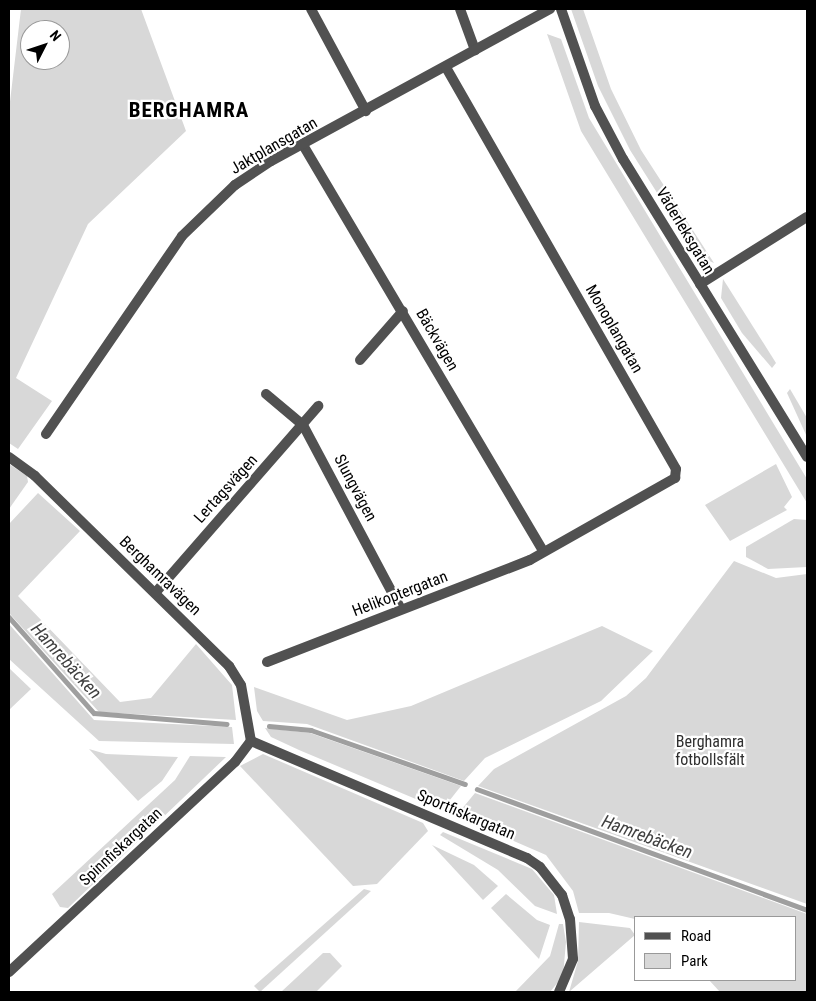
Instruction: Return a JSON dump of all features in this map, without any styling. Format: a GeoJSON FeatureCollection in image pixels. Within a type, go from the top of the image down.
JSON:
{"type":"FeatureCollection","features":[{"type":"Feature","properties":{"kind":"street"},"geometry":{"type":"LineString","coordinates":[[311,9],[366,112]]}},
{"type":"Feature","properties":{"kind":"street"},"geometry":{"type":"LineString","coordinates":[[460,9],[475,50]]}},
{"type":"Feature","properties":{"kind":"street","name":"Jaktplansgatan"},"geometry":{"type":"LineString","coordinates":[[46,434],[182,236],[235,185],[303,145],[550,9]]}},
{"type":"Feature","properties":{"kind":"street","name":"Väderleksgatan"},"geometry":{"type":"LineString","coordinates":[[561,9],[595,106],[700,284],[807,457]]}},
{"type":"Feature","properties":{"kind":"street","name":"Monoplangatan"},"geometry":{"type":"LineString","coordinates":[[446,67],[676,469],[668,483],[543,551]]}},
{"type":"Feature","properties":{"kind":"street","name":"Bäckvägen"},"geometry":{"type":"LineString","coordinates":[[303,145],[403,311],[543,551]]}},
{"type":"Feature","properties":{"kind":"street"},"geometry":{"type":"LineString","coordinates":[[700,284],[807,217]]}},
{"type":"Feature","properties":{"kind":"street"},"geometry":{"type":"LineString","coordinates":[[360,360],[403,311]]}},
{"type":"Feature","properties":{"kind":"street","name":"Slungvägen"},"geometry":{"type":"LineString","coordinates":[[266,394],[303,425],[402,609]]}},
{"type":"Feature","properties":{"kind":"street","name":"Lertagsvägen"},"geometry":{"type":"LineString","coordinates":[[156,592],[318,406]]}},
{"type":"Feature","properties":{"kind":"street","name":"Berghamravägen"},"geometry":{"type":"LineString","coordinates":[[9,457],[35,476],[156,592],[229,666],[241,685],[251,741]]}},
{"type":"Feature","properties":{"kind":"street","name":"Helikoptergatan"},"geometry":{"type":"LineString","coordinates":[[267,662],[543,551]]}},
{"type":"Feature","properties":{"kind":"street","name":"Spinnfiskargatan"},"geometry":{"type":"LineString","coordinates":[[9,972],[235,762],[251,741]]}},
{"type":"Feature","properties":{"kind":"street","name":"Sportfiskargatan"},"geometry":{"type":"LineString","coordinates":[[251,741],[519,854],[540,867],[562,895],[570,919],[573,959],[559,992]]}},
{"type":"Feature","properties":{"kind":"green space"},"geometry":{"type":"Polygon","coordinates":[[[21,9],[141,9],[186,131],[88,224],[16,378],[52,401],[18,449],[9,443],[9,110],[21,9]]]}},
{"type":"Feature","properties":{"kind":"green space"},"geometry":{"type":"Polygon","coordinates":[[[571,9],[583,9],[611,89],[641,150],[714,263],[697,256],[630,150],[598,86],[571,9]]]}},
{"type":"Feature","properties":{"kind":"green space"},"geometry":{"type":"Polygon","coordinates":[[[547,34],[561,39],[589,118],[807,479],[807,503],[581,131],[547,34]]]}},
{"type":"Feature","properties":{"kind":"green space"},"geometry":{"type":"Polygon","coordinates":[[[723,279],[776,363],[772,368],[742,333],[721,298],[723,279]]]}},
{"type":"Feature","properties":{"kind":"green space"},"geometry":{"type":"Polygon","coordinates":[[[790,389],[807,418],[807,437],[787,393],[790,389]]]}},
{"type":"Feature","properties":{"kind":"green space"},"geometry":{"type":"Polygon","coordinates":[[[9,464],[27,476],[28,482],[9,509],[9,464]]]}},
{"type":"Feature","properties":{"kind":"green space"},"geometry":{"type":"Polygon","coordinates":[[[776,464],[792,497],[784,507],[787,510],[730,541],[705,505],[776,464]]]}},
{"type":"Feature","properties":{"kind":"green space"},"geometry":{"type":"Polygon","coordinates":[[[38,493],[80,531],[18,596],[120,702],[151,698],[196,644],[232,685],[236,720],[99,712],[9,613],[9,524],[38,493]]]}},
{"type":"Feature","properties":{"kind":"green space"},"geometry":{"type":"Polygon","coordinates":[[[794,519],[807,520],[807,567],[768,569],[746,557],[746,547],[794,519]]]}},
{"type":"Feature","properties":{"kind":"green space","name":"Berghamra fotbollsfält"},"geometry":{"type":"Polygon","coordinates":[[[734,561],[776,578],[807,574],[807,904],[478,786],[494,769],[626,696],[646,678],[734,561]]]}},
{"type":"Feature","properties":{"kind":"green space"},"geometry":{"type":"Polygon","coordinates":[[[9,624],[94,720],[232,727],[234,744],[99,741],[9,659],[9,624]]]}},
{"type":"Feature","properties":{"kind":"green space"},"geometry":{"type":"Polygon","coordinates":[[[602,626],[653,651],[601,701],[485,758],[464,781],[307,724],[263,721],[257,711],[254,687],[347,720],[411,706],[602,626]]]}},
{"type":"Feature","properties":{"kind":"green space"},"geometry":{"type":"Polygon","coordinates":[[[9,668],[31,689],[9,710],[9,668]]]}},
{"type":"Feature","properties":{"kind":"green space"},"geometry":{"type":"Polygon","coordinates":[[[265,728],[310,733],[461,786],[442,810],[299,750],[271,737],[265,728]]]}},
{"type":"Feature","properties":{"kind":"green space"},"geometry":{"type":"Polygon","coordinates":[[[89,749],[106,754],[178,757],[162,781],[138,801],[89,749]]]}},
{"type":"Feature","properties":{"kind":"green space"},"geometry":{"type":"Polygon","coordinates":[[[263,754],[423,823],[428,831],[377,884],[353,886],[240,766],[263,754]]]}},
{"type":"Feature","properties":{"kind":"green space"},"geometry":{"type":"Polygon","coordinates":[[[190,756],[226,757],[68,908],[60,907],[52,894],[175,780],[190,756]]]}},
{"type":"Feature","properties":{"kind":"green space"},"geometry":{"type":"Polygon","coordinates":[[[475,793],[807,914],[807,991],[720,992],[710,981],[796,981],[796,916],[634,916],[634,919],[609,913],[579,913],[573,891],[546,855],[456,816],[475,793]]]}},
{"type":"Feature","properties":{"kind":"green space"},"geometry":{"type":"Polygon","coordinates":[[[443,832],[532,869],[554,895],[557,914],[535,906],[498,870],[440,835],[443,832]]]}},
{"type":"Feature","properties":{"kind":"green space"},"geometry":{"type":"Polygon","coordinates":[[[432,845],[474,865],[498,886],[483,900],[432,845]]]}},
{"type":"Feature","properties":{"kind":"green space"},"geometry":{"type":"Polygon","coordinates":[[[364,889],[371,891],[260,992],[254,986],[364,889]]]}},
{"type":"Feature","properties":{"kind":"green space"},"geometry":{"type":"Polygon","coordinates":[[[506,894],[537,920],[550,925],[539,959],[491,908],[506,894]]]}},
{"type":"Feature","properties":{"kind":"green space"},"geometry":{"type":"Polygon","coordinates":[[[579,922],[630,928],[634,934],[634,936],[569,992],[578,961],[579,922]]]}},
{"type":"Feature","properties":{"kind":"green space"},"geometry":{"type":"Polygon","coordinates":[[[559,924],[563,924],[566,942],[563,976],[550,992],[515,992],[550,956],[559,924]]]}},
{"type":"Feature","properties":{"kind":"green space"},"geometry":{"type":"Polygon","coordinates":[[[323,953],[330,953],[342,966],[316,992],[281,992],[323,953]]]}},
{"type":"Feature","properties":{"kind":"waterway","name":"Hamrebäcken"},"geometry":{"type":"LineString","coordinates":[[9,617],[94,713],[227,724]]}},
{"type":"Feature","properties":{"kind":"waterway","name":"Hamrebäcken"},"geometry":{"type":"LineString","coordinates":[[269,726],[311,730],[465,784]]}},
{"type":"Feature","properties":{"kind":"waterway","name":"Hamrebäcken"},"geometry":{"type":"LineString","coordinates":[[477,789],[807,910]]}},
{"type":"Feature","properties":{"kind":"district","name":"BERGHAMRA"},"geometry":{"type":"Point","coordinates":[189,110]}}]}
